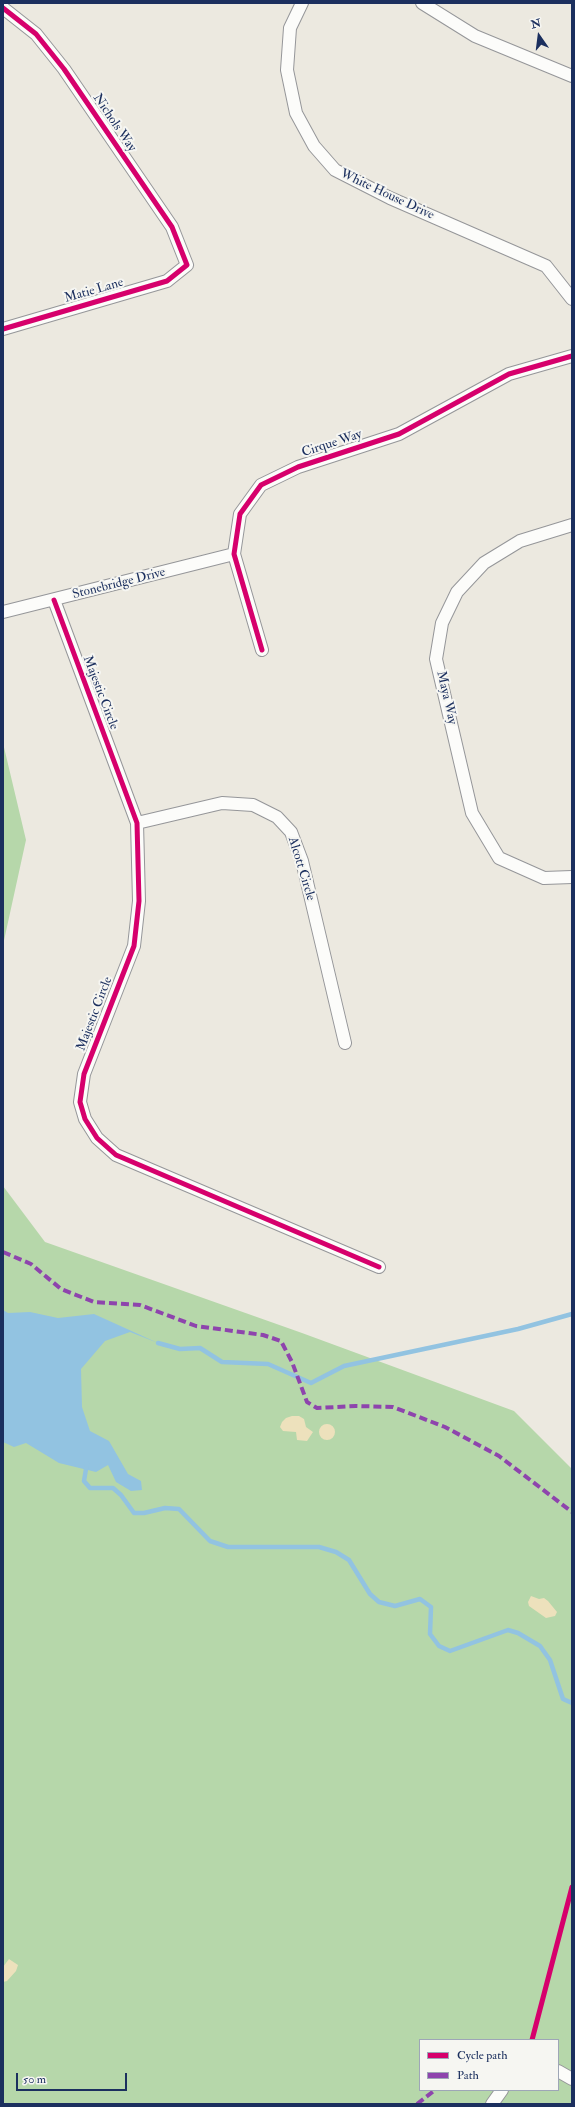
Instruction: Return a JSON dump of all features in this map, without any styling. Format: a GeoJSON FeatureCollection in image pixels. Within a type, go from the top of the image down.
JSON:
{"type":"FeatureCollection","features":[{"type":"Feature","properties":{"kind":"street","name":"White House Drive"},"geometry":{"type":"LineString","coordinates":[[302,3],[290,28],[287,70],[296,114],[314,146],[335,170],[390,198],[546,266],[572,299]]}},
{"type":"Feature","properties":{"kind":"street"},"geometry":{"type":"LineString","coordinates":[[422,3],[475,36],[572,76]]}},
{"type":"Feature","properties":{"kind":"street","name":"Nichols Way"},"geometry":{"type":"LineString","coordinates":[[4,11],[36,34],[64,69],[172,227],[188,265]]}},
{"type":"Feature","properties":{"kind":"street","name":"Matie Lane"},"geometry":{"type":"LineString","coordinates":[[3,329],[167,281],[188,265]]}},
{"type":"Feature","properties":{"kind":"street","name":"Cirque Way"},"geometry":{"type":"LineString","coordinates":[[262,650],[234,554],[240,514],[261,485],[298,467],[398,434],[509,374],[572,356]]}},
{"type":"Feature","properties":{"kind":"street","name":"Maya Way"},"geometry":{"type":"LineString","coordinates":[[572,525],[520,541],[484,563],[457,592],[442,623],[436,659],[472,813],[499,858],[544,878],[572,878]]}},
{"type":"Feature","properties":{"kind":"street","name":"Stonebridge Drive"},"geometry":{"type":"LineString","coordinates":[[3,612],[234,554]]}},
{"type":"Feature","properties":{"kind":"street","name":"Majestic Circle"},"geometry":{"type":"LineString","coordinates":[[54,600],[137,823],[139,901],[134,946],[84,1074],[80,1102],[85,1119],[97,1138],[116,1155],[378,1267]]}},
{"type":"Feature","properties":{"kind":"street","name":"Alcott Circle"},"geometry":{"type":"LineString","coordinates":[[137,823],[222,803],[253,805],[277,817],[291,832],[302,861],[345,1043]]}},
{"type":"Feature","properties":{"kind":"street"},"geometry":{"type":"LineString","coordinates":[[559,2072],[572,2079]]}},
{"type":"Feature","properties":{"kind":"street"},"geometry":{"type":"LineString","coordinates":[[492,2104],[501,2091]]}},
{"type":"Feature","properties":{"kind":"green space"},"geometry":{"type":"Polygon","coordinates":[[[3,743],[26,840],[3,945],[3,743]]]}},
{"type":"Feature","properties":{"kind":"green space"},"geometry":{"type":"Polygon","coordinates":[[[3,1186],[45,1242],[302,1333],[514,1411],[572,1469],[572,2104],[3,2104],[3,1186]]]}},
{"type":"Feature","properties":{"kind":"sand"},"geometry":{"type":"Polygon","coordinates":[[[299,1416],[304,1419],[306,1427],[313,1432],[307,1441],[297,1440],[296,1432],[283,1431],[280,1427],[286,1418],[299,1416]]]}},
{"type":"Feature","properties":{"kind":"sand"},"geometry":{"type":"Polygon","coordinates":[[[327,1424],[333,1426],[335,1432],[333,1438],[327,1440],[321,1438],[319,1432],[321,1426],[327,1424]]]}},
{"type":"Feature","properties":{"kind":"sand"},"geometry":{"type":"Polygon","coordinates":[[[531,1596],[539,1599],[544,1598],[548,1601],[557,1612],[555,1616],[546,1618],[529,1606],[528,1602],[531,1596]]]}},
{"type":"Feature","properties":{"kind":"sand"},"geometry":{"type":"Polygon","coordinates":[[[9,1959],[18,1965],[16,1971],[7,1981],[3,1982],[3,1967],[9,1959]]]}},
{"type":"Feature","properties":{"kind":"water"},"geometry":{"type":"Polygon","coordinates":[[[3,1310],[8,1313],[30,1312],[58,1318],[94,1314],[158,1343],[130,1332],[105,1341],[81,1369],[82,1407],[90,1431],[109,1441],[128,1474],[141,1481],[142,1490],[131,1491],[116,1482],[108,1465],[96,1472],[59,1463],[26,1443],[14,1447],[3,1442],[3,1310]]]}},
{"type":"Feature","properties":{"kind":"waterway"},"geometry":{"type":"LineString","coordinates":[[158,1343],[180,1349],[200,1348],[222,1362],[268,1364],[311,1383],[344,1366],[518,1329],[572,1314]]}},
{"type":"Feature","properties":{"kind":"waterway"},"geometry":{"type":"LineString","coordinates":[[87,1463],[84,1481],[90,1488],[113,1488],[121,1495],[134,1513],[144,1513],[165,1508],[179,1509],[210,1541],[228,1547],[319,1547],[336,1552],[349,1560],[370,1594],[379,1602],[395,1606],[420,1599],[431,1607],[430,1634],[439,1646],[450,1651],[508,1630],[518,1633],[540,1646],[550,1660],[563,1699],[572,1703]]}},
{"type":"Feature","properties":{"kind":"marked path"},"geometry":{"type":"LineString","coordinates":[[3,1252],[31,1264],[61,1289],[94,1302],[140,1305],[196,1326],[263,1335],[281,1341],[292,1362],[307,1402],[317,1408],[356,1406],[393,1407],[445,1427],[499,1456],[572,1512]]}},
{"type":"Feature","properties":{"kind":"marked path"},"geometry":{"type":"LineString","coordinates":[[417,2104],[434,2091]]}},
{"type":"Feature","properties":{"kind":"cycle path"},"geometry":{"type":"LineString","coordinates":[[3,8],[36,34],[64,69],[172,227],[187,265],[167,281],[3,329]]}},
{"type":"Feature","properties":{"kind":"cycle path"},"geometry":{"type":"LineString","coordinates":[[262,650],[234,554],[240,514],[261,485],[298,467],[399,434],[509,374],[572,356]]}},
{"type":"Feature","properties":{"kind":"cycle path"},"geometry":{"type":"LineString","coordinates":[[54,600],[137,823],[139,901],[134,946],[84,1074],[80,1102],[85,1119],[97,1138],[116,1155],[379,1267]]}},
{"type":"Feature","properties":{"kind":"cycle path"},"geometry":{"type":"LineString","coordinates":[[532,2039],[572,1887]]}}]}
